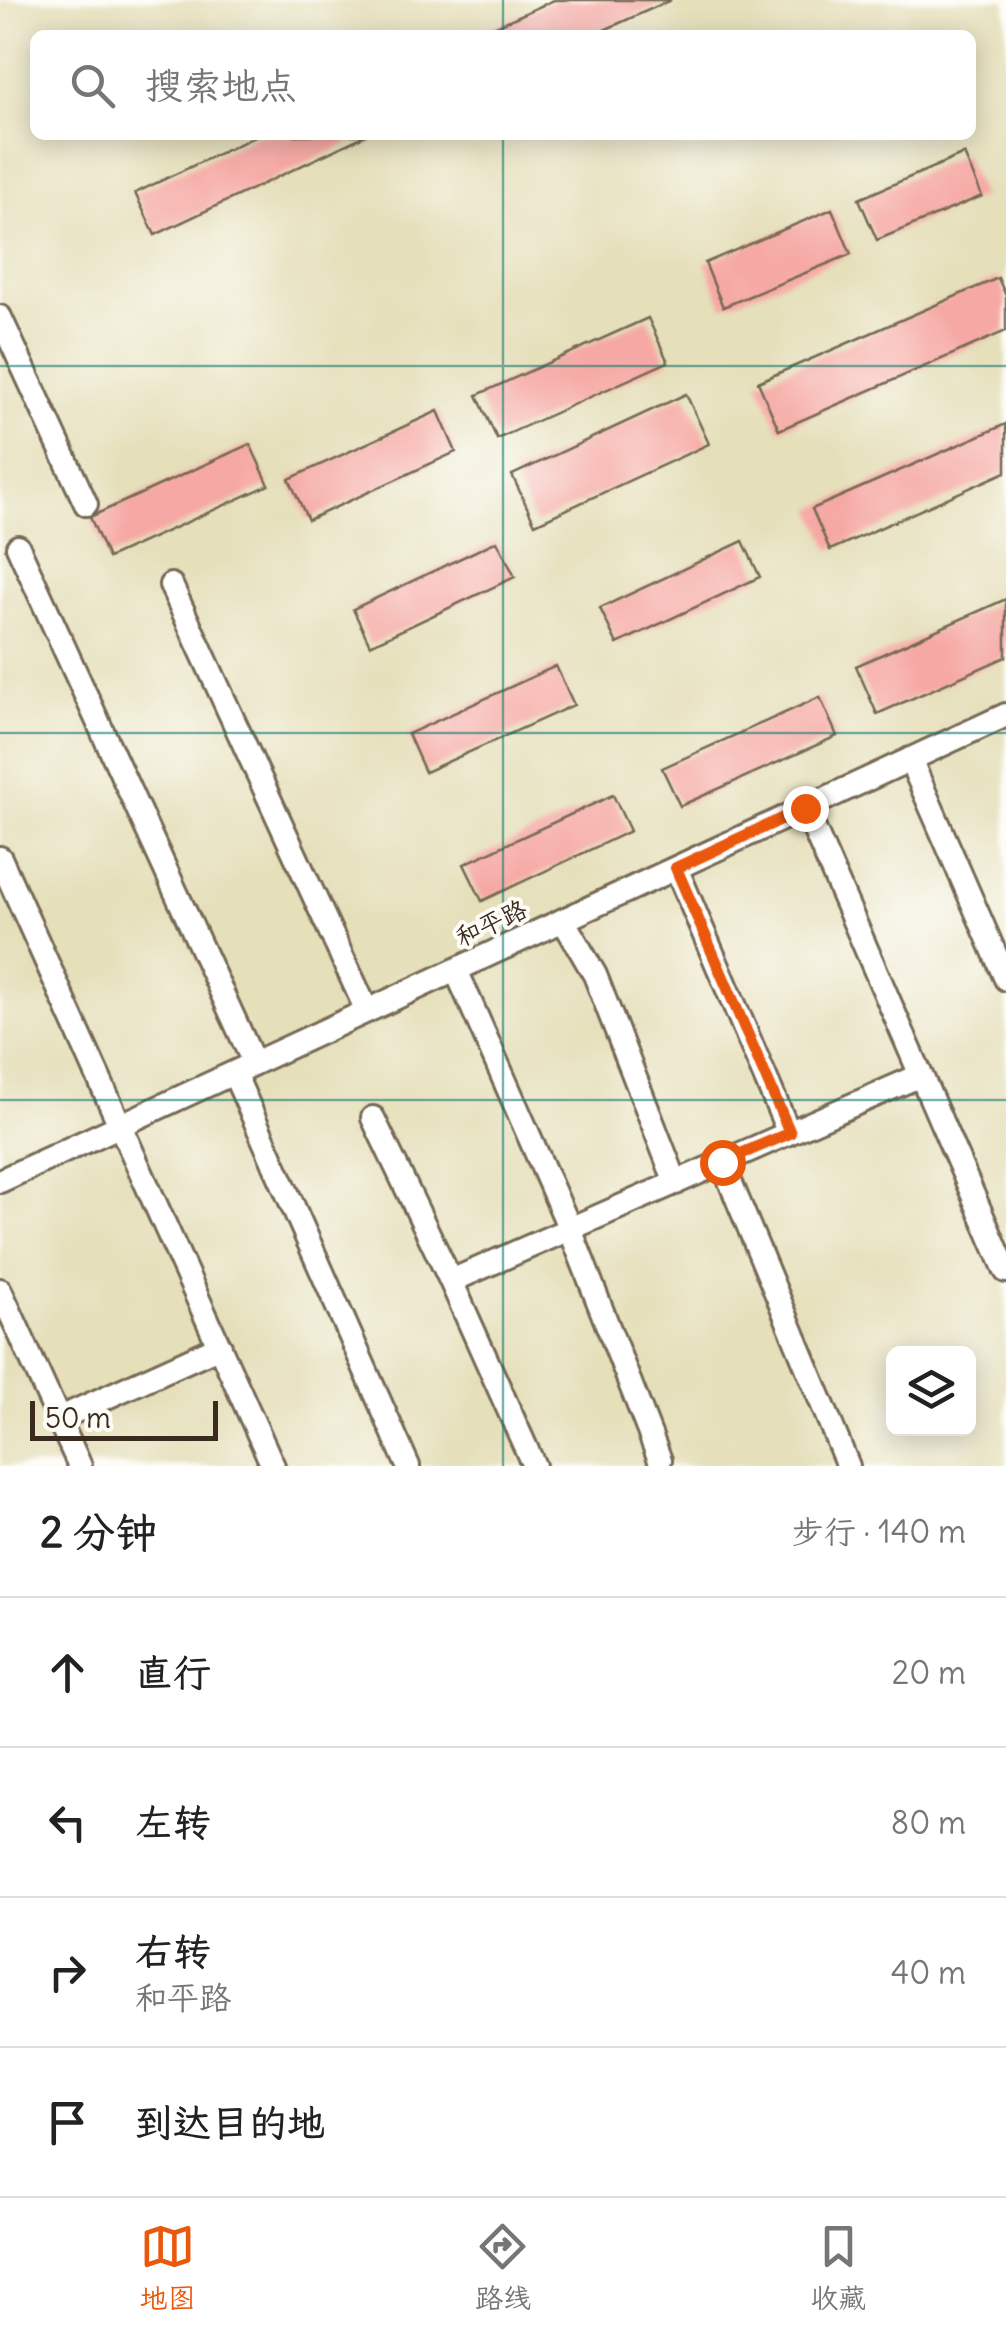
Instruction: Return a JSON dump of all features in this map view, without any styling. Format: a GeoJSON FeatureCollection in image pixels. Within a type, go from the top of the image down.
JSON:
{"type":"FeatureCollection","features":[{"type":"Feature","properties":{"kind":"street"},"geometry":{"type":"LineString","coordinates":[[0,317],[86,504]]}},
{"type":"Feature","properties":{"kind":"street"},"geometry":{"type":"LineString","coordinates":[[18,547],[244,1068],[408,1466]]}},
{"type":"Feature","properties":{"kind":"street"},"geometry":{"type":"LineString","coordinates":[[171,585],[368,1011]]}},
{"type":"Feature","properties":{"kind":"street","name":"和平路"},"geometry":{"type":"LineString","coordinates":[[0,1181],[1006,715]]}},
{"type":"Feature","properties":{"kind":"street"},"geometry":{"type":"LineString","coordinates":[[910,759],[1006,978]]}},
{"type":"Feature","properties":{"kind":"street"},"geometry":{"type":"LineString","coordinates":[[805,808],[921,1075],[999,1236],[1006,1271]]}},
{"type":"Feature","properties":{"kind":"street"},"geometry":{"type":"LineString","coordinates":[[0,858],[273,1466]]}},
{"type":"Feature","properties":{"kind":"street"},"geometry":{"type":"LineString","coordinates":[[676,868],[790,1133]]}},
{"type":"Feature","properties":{"kind":"street"},"geometry":{"type":"LineString","coordinates":[[564,920],[595,975],[676,1182]]}},
{"type":"Feature","properties":{"kind":"street"},"geometry":{"type":"LineString","coordinates":[[456,970],[570,1229],[660,1460]]}},
{"type":"Feature","properties":{"kind":"street"},"geometry":{"type":"LineString","coordinates":[[451,1281],[921,1075]]}},
{"type":"Feature","properties":{"kind":"street"},"geometry":{"type":"LineString","coordinates":[[373,1118],[534,1466]]}},
{"type":"Feature","properties":{"kind":"street"},"geometry":{"type":"LineString","coordinates":[[722,1162],[848,1466]]}},
{"type":"Feature","properties":{"kind":"street"},"geometry":{"type":"LineString","coordinates":[[0,1290],[80,1466]]}},
{"type":"Feature","properties":{"kind":"street"},"geometry":{"type":"LineString","coordinates":[[58,1419],[220,1346]]}},
{"type":"Feature","properties":{"kind":"building"},"geometry":{"type":"Polygon","coordinates":[[[554,0],[671,0],[604,30],[487,30],[554,0]]]}},
{"type":"Feature","properties":{"kind":"building"},"geometry":{"type":"Polygon","coordinates":[[[247,140],[355,140],[155,235],[135,193],[247,140]]]}},
{"type":"Feature","properties":{"kind":"building"},"geometry":{"type":"Polygon","coordinates":[[[964,154],[982,196],[877,240],[859,199],[964,154]]]}},
{"type":"Feature","properties":{"kind":"building"},"geometry":{"type":"Polygon","coordinates":[[[832,209],[851,254],[723,307],[705,263],[832,209]]]}},
{"type":"Feature","properties":{"kind":"building"},"geometry":{"type":"Polygon","coordinates":[[[998,278],[1006,296],[1006,331],[779,430],[758,382],[998,278]]]}},
{"type":"Feature","properties":{"kind":"building"},"geometry":{"type":"Polygon","coordinates":[[[648,318],[668,362],[497,439],[477,395],[648,318]]]}},
{"type":"Feature","properties":{"kind":"building"},"geometry":{"type":"Polygon","coordinates":[[[686,394],[709,444],[535,524],[512,475],[686,394]]]}},
{"type":"Feature","properties":{"kind":"building"},"geometry":{"type":"Polygon","coordinates":[[[438,411],[456,452],[308,520],[289,479],[438,411]]]}},
{"type":"Feature","properties":{"kind":"building"},"geometry":{"type":"Polygon","coordinates":[[[1006,424],[1006,472],[830,550],[812,509],[1006,424]]]}},
{"type":"Feature","properties":{"kind":"building"},"geometry":{"type":"Polygon","coordinates":[[[250,444],[269,485],[108,558],[90,517],[250,444]]]}},
{"type":"Feature","properties":{"kind":"building"},"geometry":{"type":"Polygon","coordinates":[[[497,541],[515,577],[370,645],[353,609],[497,541]]]}},
{"type":"Feature","properties":{"kind":"building"},"geometry":{"type":"Polygon","coordinates":[[[743,541],[760,577],[617,644],[600,608],[743,541]]]}},
{"type":"Feature","properties":{"kind":"building"},"geometry":{"type":"Polygon","coordinates":[[[1006,599],[1006,657],[877,714],[856,666],[1006,599]]]}},
{"type":"Feature","properties":{"kind":"building"},"geometry":{"type":"Polygon","coordinates":[[[556,666],[574,705],[425,772],[408,734],[556,666]]]}},
{"type":"Feature","properties":{"kind":"building"},"geometry":{"type":"Polygon","coordinates":[[[820,697],[837,736],[680,806],[662,768],[820,697]]]}},
{"type":"Feature","properties":{"kind":"building"},"geometry":{"type":"Polygon","coordinates":[[[613,795],[630,831],[482,901],[464,864],[613,795]]]}},
{"type":"Feature","properties":{"kind":"route"},"geometry":{"type":"LineString","coordinates":[[722,1162],[790,1133],[676,868],[805,808]]}}]}
